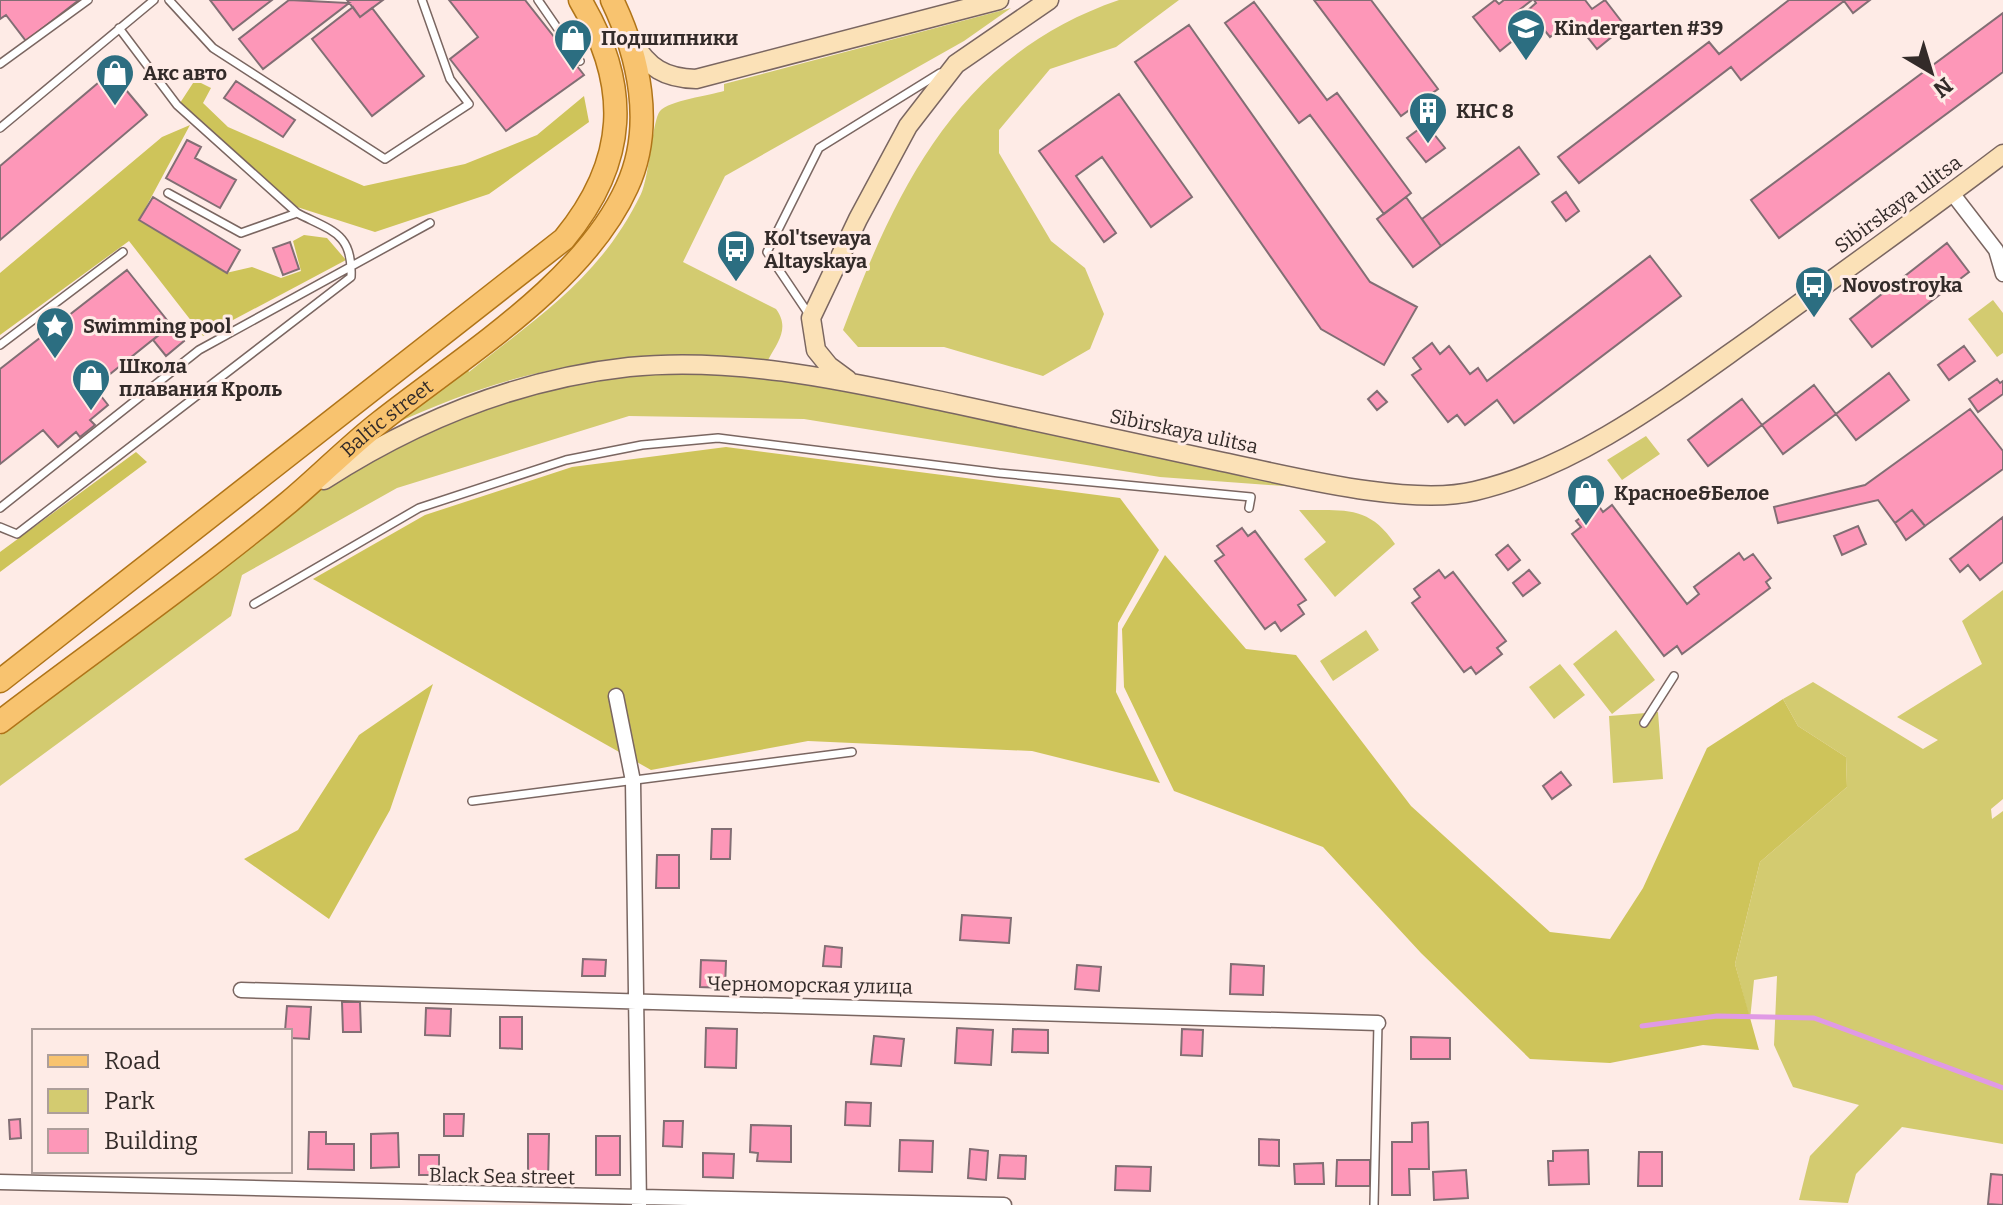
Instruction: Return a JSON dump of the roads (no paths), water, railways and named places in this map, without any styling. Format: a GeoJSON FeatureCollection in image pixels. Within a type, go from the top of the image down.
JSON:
{"type":"FeatureCollection","features":[{"type":"Feature","properties":{"kind":"main road","name":"Baltic street"},"geometry":{"type":"LineString","coordinates":[[0,681],[564,239],[588,209],[603,177],[617,123],[616,97],[606,53],[580,0]]}},
{"type":"Feature","properties":{"kind":"main road","name":"Baltic street"},"geometry":{"type":"LineString","coordinates":[[0,722],[288,503],[376,425],[553,285],[585,256],[611,219],[629,184],[637,152],[642,95],[629,35],[612,0]]}},
{"type":"Feature","properties":{"kind":"main road"},"geometry":{"type":"LineString","coordinates":[[629,35],[643,59],[657,72],[673,78],[696,79],[999,0]]}},
{"type":"Feature","properties":{"kind":"main road"},"geometry":{"type":"LineString","coordinates":[[854,383],[822,359],[812,335],[811,318],[908,126],[956,64],[1049,0]]}},
{"type":"Feature","properties":{"kind":"main road","name":"Sibirskaya ulitsa"},"geometry":{"type":"LineString","coordinates":[[288,503],[388,441],[484,399],[573,376],[633,367],[693,366],[774,371],[854,383],[1323,483],[1441,497],[1473,492],[1518,479],[1592,445],[1705,370],[2003,154]]}},
{"type":"Feature","properties":{"kind":"street"},"geometry":{"type":"LineString","coordinates":[[1952,193],[1996,250],[2003,274]]}},
{"type":"Feature","properties":{"kind":"street"},"geometry":{"type":"LineString","coordinates":[[616,696],[633,781],[639,1201]]}},
{"type":"Feature","properties":{"kind":"street","name":"Черноморская улица"},"geometry":{"type":"LineString","coordinates":[[241,990],[1378,1023]]}},
{"type":"Feature","properties":{"kind":"street","name":"Black Sea street"},"geometry":{"type":"LineString","coordinates":[[0,1182],[639,1201],[1004,1205]]}},
{"type":"Feature","properties":{"kind":"lane"},"geometry":{"type":"LineString","coordinates":[[0,64],[88,0]]}},
{"type":"Feature","properties":{"kind":"lane"},"geometry":{"type":"LineString","coordinates":[[0,128],[154,0]]}},
{"type":"Feature","properties":{"kind":"lane"},"geometry":{"type":"LineString","coordinates":[[169,0],[213,48],[385,159],[469,104],[450,79],[422,0]]}},
{"type":"Feature","properties":{"kind":"lane"},"geometry":{"type":"LineString","coordinates":[[538,0],[580,61]]}},
{"type":"Feature","properties":{"kind":"lane"},"geometry":{"type":"LineString","coordinates":[[0,527],[17,534],[351,277],[350,249],[342,236],[297,213],[177,105],[119,28]]}},
{"type":"Feature","properties":{"kind":"lane"},"geometry":{"type":"LineString","coordinates":[[811,318],[767,252],[819,148],[956,64]]}},
{"type":"Feature","properties":{"kind":"lane"},"geometry":{"type":"LineString","coordinates":[[168,193],[241,233],[297,213]]}},
{"type":"Feature","properties":{"kind":"lane"},"geometry":{"type":"LineString","coordinates":[[0,508],[199,350],[430,223]]}},
{"type":"Feature","properties":{"kind":"lane"},"geometry":{"type":"LineString","coordinates":[[0,345],[123,252]]}},
{"type":"Feature","properties":{"kind":"lane"},"geometry":{"type":"LineString","coordinates":[[254,604],[419,508],[566,460],[642,445],[718,438],[999,473],[1251,497],[1249,508]]}},
{"type":"Feature","properties":{"kind":"lane"},"geometry":{"type":"LineString","coordinates":[[1644,723],[1674,676]]}},
{"type":"Feature","properties":{"kind":"lane"},"geometry":{"type":"LineString","coordinates":[[472,801],[852,752]]}},
{"type":"Feature","properties":{"kind":"lane"},"geometry":{"type":"LineString","coordinates":[[1374,1205],[1378,1023]]}},
{"type":"Feature","properties":{"kind":"waterway"},"geometry":{"type":"LineString","coordinates":[[1642,1026],[1717,1016],[1814,1018],[2003,1088]]}},
{"type":"Feature","properties":{"kind":"place","name":"Kindergarten #39"},"geometry":{"type":"Point","coordinates":[1526,62]}},
{"type":"Feature","properties":{"kind":"place","name":"Подшипники"},"geometry":{"type":"Point","coordinates":[573,72]}},
{"type":"Feature","properties":{"kind":"place","name":"Акс авто"},"geometry":{"type":"Point","coordinates":[115,107]}},
{"type":"Feature","properties":{"kind":"place","name":"КНС 8"},"geometry":{"type":"Point","coordinates":[1428,145]}},
{"type":"Feature","properties":{"kind":"place","name":"Kol'tsevaya Altayskaya"},"geometry":{"type":"Point","coordinates":[736,283]}},
{"type":"Feature","properties":{"kind":"place","name":"Novostroyka"},"geometry":{"type":"Point","coordinates":[1814,319]}},
{"type":"Feature","properties":{"kind":"place","name":"Swimming pool"},"geometry":{"type":"Point","coordinates":[55,360]}},
{"type":"Feature","properties":{"kind":"place","name":"Школа плавания Кроль"},"geometry":{"type":"Point","coordinates":[91,412]}},
{"type":"Feature","properties":{"kind":"place","name":"Красное&Белое"},"geometry":{"type":"Point","coordinates":[1586,527]}}]}
